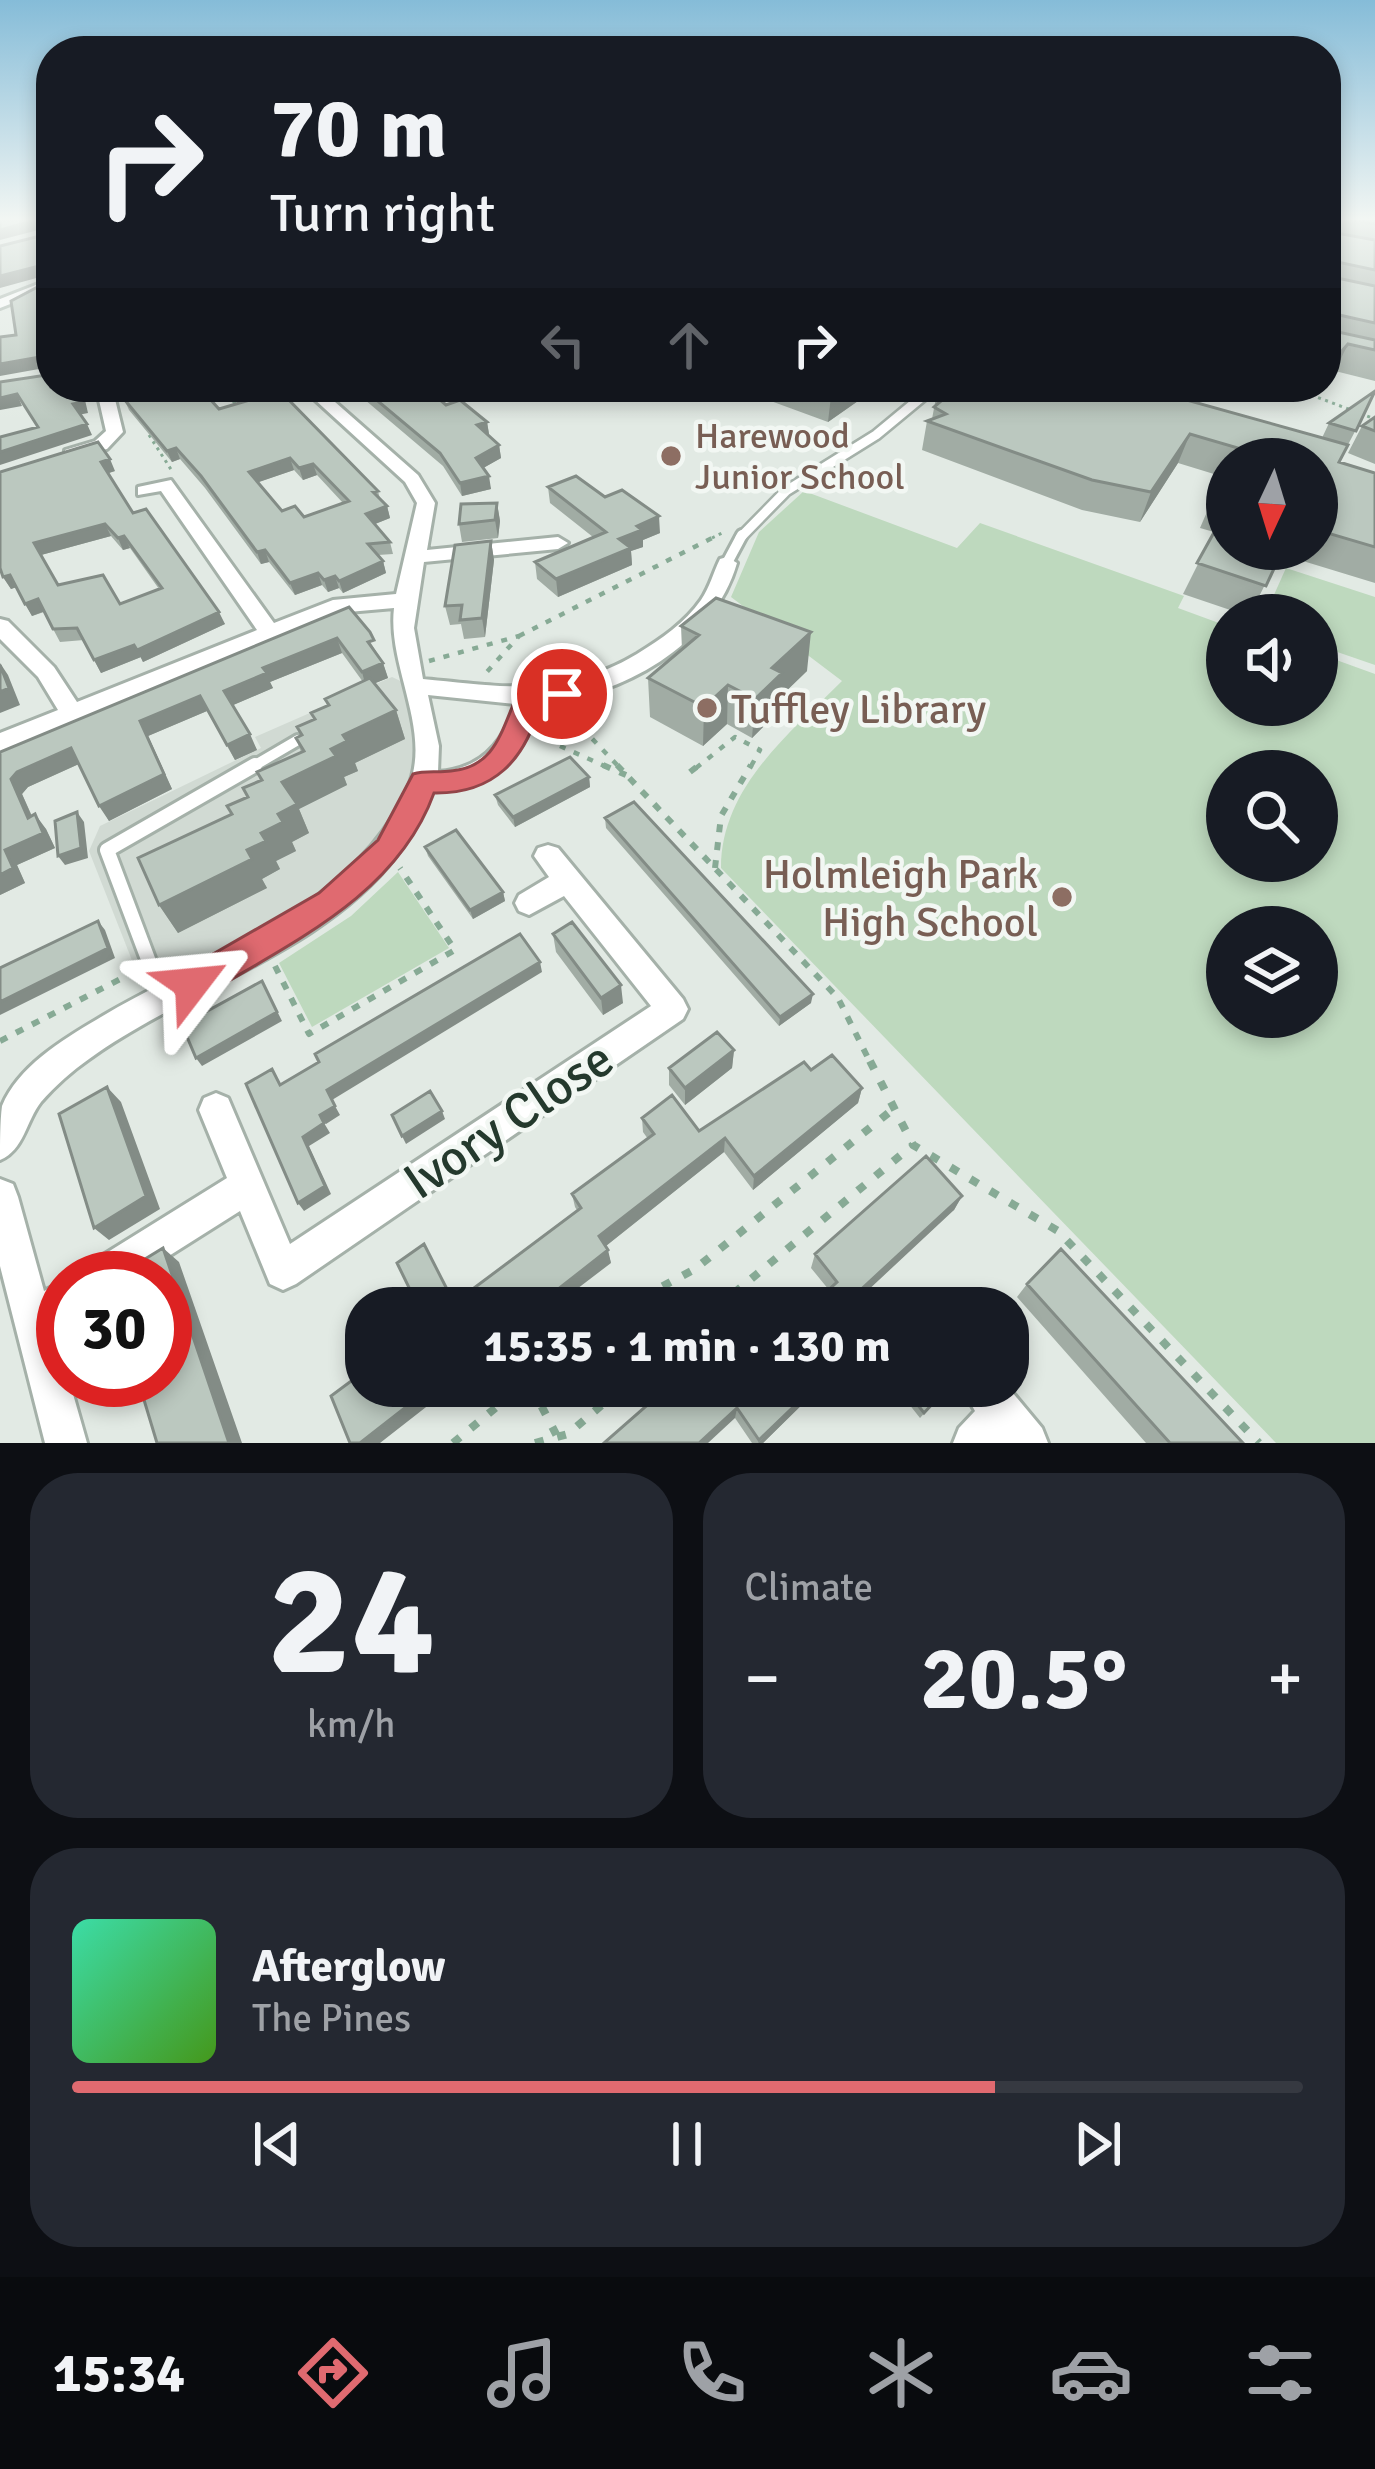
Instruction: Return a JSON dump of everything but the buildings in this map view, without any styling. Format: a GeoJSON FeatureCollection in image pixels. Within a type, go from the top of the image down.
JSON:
{"type":"FeatureCollection","features":[{"type":"Feature","properties":{"kind":"street"},"geometry":{"type":"LineString","coordinates":[[0,304],[36,289]]}},
{"type":"Feature","properties":{"kind":"street"},"geometry":{"type":"LineString","coordinates":[[60,458],[113,436],[107,402]]}},
{"type":"Feature","properties":{"kind":"street"},"geometry":{"type":"LineString","coordinates":[[2,1126],[63,1056],[330,902],[388,848],[410,817],[430,742],[403,628],[426,503],[412,479],[332,402]]}},
{"type":"Feature","properties":{"kind":"street"},"geometry":{"type":"LineString","coordinates":[[154,488],[269,631]]}},
{"type":"Feature","properties":{"kind":"street"},"geometry":{"type":"LineString","coordinates":[[418,557],[558,543]]}},
{"type":"Feature","properties":{"kind":"street"},"geometry":{"type":"LineString","coordinates":[[414,676],[469,691],[529,697],[562,694],[624,671],[672,642],[719,603],[727,563]]}},
{"type":"Feature","properties":{"kind":"street"},"geometry":{"type":"LineString","coordinates":[[0,742],[333,607],[407,600]]}},
{"type":"Feature","properties":{"kind":"street"},"geometry":{"type":"LineString","coordinates":[[0,626],[46,672],[72,713]]}},
{"type":"Feature","properties":{"kind":"street"},"geometry":{"type":"LineString","coordinates":[[423,782],[456,782],[493,768],[517,739],[529,697]]}},
{"type":"Feature","properties":{"kind":"street","name":"Ivory Close"},"geometry":{"type":"LineString","coordinates":[[217,1110],[284,1271],[672,1009],[558,868],[529,902]]}},
{"type":"Feature","properties":{"kind":"street"},"geometry":{"type":"LineString","coordinates":[[143,1251],[248,1185]]}},
{"type":"Feature","properties":{"kind":"street"},"geometry":{"type":"LineString","coordinates":[[0,1197],[36,1282]]}},
{"type":"Feature","properties":{"kind":"street"},"geometry":{"type":"LineString","coordinates":[[61,1407],[66,1443]]}},
{"type":"Feature","properties":{"kind":"street"},"geometry":{"type":"LineString","coordinates":[[974,1443],[1003,1414]]}},
{"type":"Feature","properties":{"kind":"lane"},"geometry":{"type":"LineString","coordinates":[[727,563],[748,526],[786,490],[865,442],[915,402]]}},
{"type":"Feature","properties":{"kind":"lane"},"geometry":{"type":"LineString","coordinates":[[164,1000],[107,850],[314,730]]}},
{"type":"Feature","properties":{"kind":"lane"},"geometry":{"type":"LineString","coordinates":[[292,759],[298,740]]}},
{"type":"Feature","properties":{"kind":"path"},"geometry":{"type":"LineString","coordinates":[[233,402],[238,406]]}},
{"type":"Feature","properties":{"kind":"path"},"geometry":{"type":"LineString","coordinates":[[238,406],[241,402]]}},
{"type":"Feature","properties":{"kind":"path"},"geometry":{"type":"LineString","coordinates":[[221,412],[253,402]]}},
{"type":"Feature","properties":{"kind":"path"},"geometry":{"type":"LineString","coordinates":[[1330,402],[1375,419]]}},
{"type":"Feature","properties":{"kind":"path"},"geometry":{"type":"LineString","coordinates":[[149,435],[172,471],[154,488]]}},
{"type":"Feature","properties":{"kind":"path"},"geometry":{"type":"LineString","coordinates":[[414,676],[519,636],[724,532],[748,526]]}},
{"type":"Feature","properties":{"kind":"path"},"geometry":{"type":"LineString","coordinates":[[469,691],[519,636]]}},
{"type":"Feature","properties":{"kind":"path"},"geometry":{"type":"LineString","coordinates":[[582,728],[838,998],[913,1145],[1058,1231],[1259,1443]]}},
{"type":"Feature","properties":{"kind":"path"},"geometry":{"type":"LineString","coordinates":[[690,772],[735,737],[760,750],[721,816],[716,868]]}},
{"type":"Feature","properties":{"kind":"path"},"geometry":{"type":"LineString","coordinates":[[560,746],[627,776]]}},
{"type":"Feature","properties":{"kind":"path"},"geometry":{"type":"LineString","coordinates":[[250,952],[272,960],[309,1034],[455,950],[388,848]]}},
{"type":"Feature","properties":{"kind":"path"},"geometry":{"type":"LineString","coordinates":[[0,1041],[147,965]]}},
{"type":"Feature","properties":{"kind":"path"},"geometry":{"type":"LineString","coordinates":[[661,1287],[695,1269],[893,1109]]}},
{"type":"Feature","properties":{"kind":"path"},"geometry":{"type":"LineString","coordinates":[[741,1287],[913,1145]]}},
{"type":"Feature","properties":{"kind":"path"},"geometry":{"type":"LineString","coordinates":[[453,1443],[500,1407]]}},
{"type":"Feature","properties":{"kind":"path"},"geometry":{"type":"LineString","coordinates":[[539,1407],[556,1436]]}},
{"type":"Feature","properties":{"kind":"path"},"geometry":{"type":"LineString","coordinates":[[536,1443],[568,1434],[600,1407]]}},
{"type":"Feature","properties":{"kind":"shaded area"},"geometry":{"type":"Polygon","coordinates":[[[392,677],[407,684],[418,742],[413,779],[387,832],[347,873],[198,969],[135,968],[89,851],[100,826],[261,748],[255,737],[392,677]]]}},
{"type":"Feature","properties":{"kind":"green space","name":"Holmleigh Park High School"},"geometry":{"type":"Polygon","coordinates":[[[804,491],[957,548],[980,523],[1184,596],[1178,608],[1206,618],[1206,726],[1338,726],[1338,661],[1375,674],[1375,1443],[1276,1443],[721,868],[724,839],[746,787],[781,742],[842,681],[731,597],[759,532],[804,491]]]}},
{"type":"Feature","properties":{"kind":"green space"},"geometry":{"type":"Polygon","coordinates":[[[1285,570],[1292,570],[1375,597],[1375,665],[1338,652],[1338,594],[1274,594],[1285,570]]]}},
{"type":"Feature","properties":{"kind":"green space"},"geometry":{"type":"Polygon","coordinates":[[[398,872],[449,948],[312,1027],[279,963],[351,916],[398,872]]]}},
{"type":"Feature","properties":{"kind":"place","name":"Harewood Junior School"},"geometry":{"type":"Point","coordinates":[671,456]}},
{"type":"Feature","properties":{"kind":"place","name":"Tuffley Library"},"geometry":{"type":"Point","coordinates":[707,708]}},
{"type":"Feature","properties":{"kind":"place","name":"Holmleigh Park High School"},"geometry":{"type":"Point","coordinates":[1062,897]}},
{"type":"Feature","properties":{"kind":"route"},"geometry":{"type":"LineString","coordinates":[[192,984],[330,902],[388,848],[410,817],[423,782],[456,782],[493,768],[517,739],[529,697],[562,694]]}}]}
